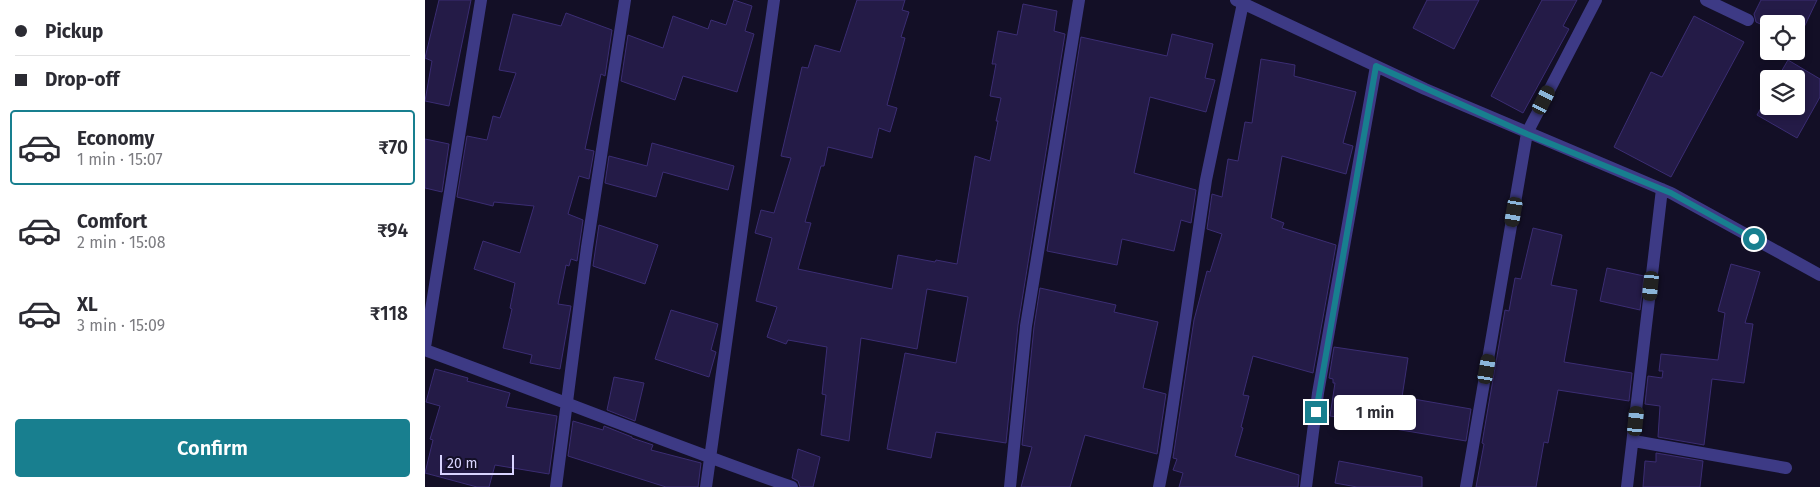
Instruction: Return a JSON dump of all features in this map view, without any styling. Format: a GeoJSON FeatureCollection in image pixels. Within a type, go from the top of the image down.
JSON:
{"type":"FeatureCollection","features":[{"type":"Feature","properties":{"kind":"street"},"geometry":{"type":"LineString","coordinates":[[481,0],[425,349],[792,487]]}},
{"type":"Feature","properties":{"kind":"street"},"geometry":{"type":"LineString","coordinates":[[557,487],[587,247],[625,0]]}},
{"type":"Feature","properties":{"kind":"street"},"geometry":{"type":"LineString","coordinates":[[706,487],[774,0]]}},
{"type":"Feature","properties":{"kind":"street"},"geometry":{"type":"LineString","coordinates":[[1010,487],[1026,326],[1079,0]]}},
{"type":"Feature","properties":{"kind":"street"},"geometry":{"type":"LineString","coordinates":[[1466,487],[1527,134],[1595,0]]}},
{"type":"Feature","properties":{"kind":"street"},"geometry":{"type":"LineString","coordinates":[[1706,0],[1747,20]]}},
{"type":"Feature","properties":{"kind":"street"},"geometry":{"type":"LineString","coordinates":[[1159,487],[1206,180],[1239,2],[1527,134],[1662,188],[1820,275]]}},
{"type":"Feature","properties":{"kind":"street"},"geometry":{"type":"LineString","coordinates":[[1306,487],[1319,393],[1376,66]]}},
{"type":"Feature","properties":{"kind":"street"},"geometry":{"type":"LineString","coordinates":[[1627,487],[1634,441],[1662,188]]}},
{"type":"Feature","properties":{"kind":"street"},"geometry":{"type":"LineString","coordinates":[[1634,441],[1786,468]]}},
{"type":"Feature","properties":{"kind":"building"},"geometry":{"type":"Polygon","coordinates":[[[439,0],[471,0],[449,106],[425,101],[432,61],[425,58],[439,0]]]}},
{"type":"Feature","properties":{"kind":"building"},"geometry":{"type":"Polygon","coordinates":[[[734,0],[752,6],[745,31],[754,34],[737,92],[683,76],[675,100],[621,81],[628,35],[663,48],[673,16],[708,29],[711,20],[726,25],[734,0]]]}},
{"type":"Feature","properties":{"kind":"building"},"geometry":{"type":"Polygon","coordinates":[[[857,0],[905,0],[902,10],[909,12],[901,37],[905,38],[887,105],[897,108],[890,132],[879,128],[872,158],[828,147],[824,166],[821,166],[805,222],[811,223],[798,269],[892,289],[898,255],[957,264],[975,156],[990,161],[998,121],[996,121],[1001,98],[990,96],[996,64],[992,64],[998,31],[1017,35],[1023,4],[1057,11],[1054,31],[1065,34],[1018,325],[1006,443],[936,432],[931,458],[887,449],[905,353],[956,363],[968,297],[927,289],[917,349],[861,338],[849,441],[821,435],[826,395],[822,394],[827,347],[788,340],[786,344],[767,337],[777,307],[756,301],[772,238],[755,233],[761,210],[774,213],[791,158],[781,156],[802,67],[808,68],[815,45],[840,52],[857,0]]]}},
{"type":"Feature","properties":{"kind":"building"},"geometry":{"type":"Polygon","coordinates":[[[1427,0],[1479,0],[1454,49],[1413,28],[1427,0]]]}},
{"type":"Feature","properties":{"kind":"building"},"geometry":{"type":"Polygon","coordinates":[[[1542,0],[1577,0],[1563,26],[1569,29],[1523,113],[1491,96],[1542,0]]]}},
{"type":"Feature","properties":{"kind":"building"},"geometry":{"type":"Polygon","coordinates":[[[1761,0],[1817,0],[1805,25],[1805,15],[1760,15],[1760,24],[1756,22],[1754,14],[1761,0]]]}},
{"type":"Feature","properties":{"kind":"building"},"geometry":{"type":"Polygon","coordinates":[[[566,13],[612,30],[605,76],[601,74],[585,149],[594,151],[589,179],[579,176],[568,214],[583,220],[577,261],[571,259],[569,266],[566,265],[558,304],[571,306],[560,369],[530,363],[532,355],[503,348],[512,309],[510,308],[515,283],[474,269],[483,241],[520,253],[534,206],[494,202],[493,206],[457,197],[467,136],[487,140],[493,116],[500,118],[516,73],[499,70],[513,14],[561,26],[566,13]]]}},
{"type":"Feature","properties":{"kind":"building"},"geometry":{"type":"Polygon","coordinates":[[[1694,16],[1744,42],[1671,177],[1614,147],[1651,72],[1662,77],[1694,16]]]}},
{"type":"Feature","properties":{"kind":"building"},"geometry":{"type":"Polygon","coordinates":[[[1172,34],[1213,44],[1205,78],[1215,80],[1206,112],[1150,97],[1134,173],[1196,190],[1191,223],[1181,220],[1174,251],[1122,239],[1117,265],[1047,251],[1081,37],[1167,56],[1172,34]]]}},
{"type":"Feature","properties":{"kind":"building"},"geometry":{"type":"Polygon","coordinates":[[[1261,59],[1295,65],[1294,76],[1356,92],[1343,143],[1353,146],[1346,174],[1282,156],[1271,218],[1284,223],[1282,228],[1336,245],[1313,373],[1253,356],[1243,395],[1249,396],[1235,456],[1299,475],[1298,487],[1179,487],[1183,473],[1173,470],[1177,459],[1173,458],[1194,320],[1207,271],[1210,272],[1222,234],[1207,229],[1212,194],[1222,197],[1228,159],[1238,161],[1245,122],[1252,123],[1261,59]]]}},
{"type":"Feature","properties":{"kind":"building"},"geometry":{"type":"Polygon","coordinates":[[[1788,60],[1805,70],[1782,70],[1788,60]]]}},
{"type":"Feature","properties":{"kind":"building"},"geometry":{"type":"Polygon","coordinates":[[[1805,70],[1820,79],[1820,97],[1797,138],[1757,115],[1760,110],[1760,115],[1805,115],[1805,70]]]}},
{"type":"Feature","properties":{"kind":"building"},"geometry":{"type":"Polygon","coordinates":[[[425,139],[449,144],[442,192],[425,188],[425,139]]]}},
{"type":"Feature","properties":{"kind":"building"},"geometry":{"type":"Polygon","coordinates":[[[652,143],[734,166],[728,190],[663,172],[656,197],[605,183],[609,156],[647,166],[652,143]]]}},
{"type":"Feature","properties":{"kind":"building"},"geometry":{"type":"Polygon","coordinates":[[[599,225],[658,245],[645,284],[593,266],[599,225]]]}},
{"type":"Feature","properties":{"kind":"building"},"geometry":{"type":"Polygon","coordinates":[[[1533,228],[1562,235],[1551,285],[1577,290],[1564,362],[1632,373],[1629,401],[1558,390],[1548,443],[1544,442],[1536,487],[1476,487],[1505,310],[1509,311],[1515,278],[1521,279],[1533,228]]]}},
{"type":"Feature","properties":{"kind":"building"},"geometry":{"type":"Polygon","coordinates":[[[1731,264],[1760,272],[1745,323],[1753,324],[1744,383],[1712,379],[1704,445],[1658,437],[1660,406],[1645,404],[1648,376],[1662,378],[1663,371],[1659,371],[1661,354],[1718,360],[1725,313],[1718,311],[1731,264]]]}},
{"type":"Feature","properties":{"kind":"building"},"geometry":{"type":"Polygon","coordinates":[[[1607,268],[1644,276],[1640,310],[1600,301],[1607,268]]]}},
{"type":"Feature","properties":{"kind":"building"},"geometry":{"type":"Polygon","coordinates":[[[1040,288],[1116,305],[1114,312],[1158,322],[1143,388],[1166,394],[1157,454],[1085,435],[1070,487],[1021,487],[1032,447],[1022,445],[1034,327],[1040,288]]]}},
{"type":"Feature","properties":{"kind":"building"},"geometry":{"type":"Polygon","coordinates":[[[671,310],[718,324],[711,350],[716,352],[709,377],[655,359],[671,310]]]}},
{"type":"Feature","properties":{"kind":"building"},"geometry":{"type":"Polygon","coordinates":[[[1334,347],[1408,358],[1402,397],[1471,409],[1466,441],[1395,429],[1396,426],[1330,416],[1335,383],[1333,383],[1333,379],[1329,378],[1334,347]]]}},
{"type":"Feature","properties":{"kind":"building"},"geometry":{"type":"Polygon","coordinates":[[[435,369],[468,378],[467,381],[510,393],[506,407],[557,416],[549,474],[495,465],[489,487],[477,487],[425,473],[433,440],[430,439],[440,406],[426,402],[435,369]]]}},
{"type":"Feature","properties":{"kind":"building"},"geometry":{"type":"Polygon","coordinates":[[[614,377],[644,383],[635,421],[607,410],[614,377]]]}},
{"type":"Feature","properties":{"kind":"building"},"geometry":{"type":"Polygon","coordinates":[[[573,421],[603,430],[604,426],[653,445],[651,450],[701,463],[698,487],[666,487],[568,456],[573,421]]]}},
{"type":"Feature","properties":{"kind":"building"},"geometry":{"type":"Polygon","coordinates":[[[798,449],[820,457],[813,487],[800,487],[798,481],[792,478],[798,449]]]}},
{"type":"Feature","properties":{"kind":"building"},"geometry":{"type":"Polygon","coordinates":[[[1656,453],[1703,461],[1700,487],[1643,487],[1645,461],[1656,462],[1656,453]]]}},
{"type":"Feature","properties":{"kind":"building"},"geometry":{"type":"Polygon","coordinates":[[[1339,461],[1422,477],[1422,487],[1357,487],[1335,483],[1339,461]]]}},
{"type":"Feature","properties":{"kind":"route"},"geometry":{"type":"LineString","coordinates":[[1316,412],[1376,66],[1527,134],[1671,193],[1754,239]]}}]}
